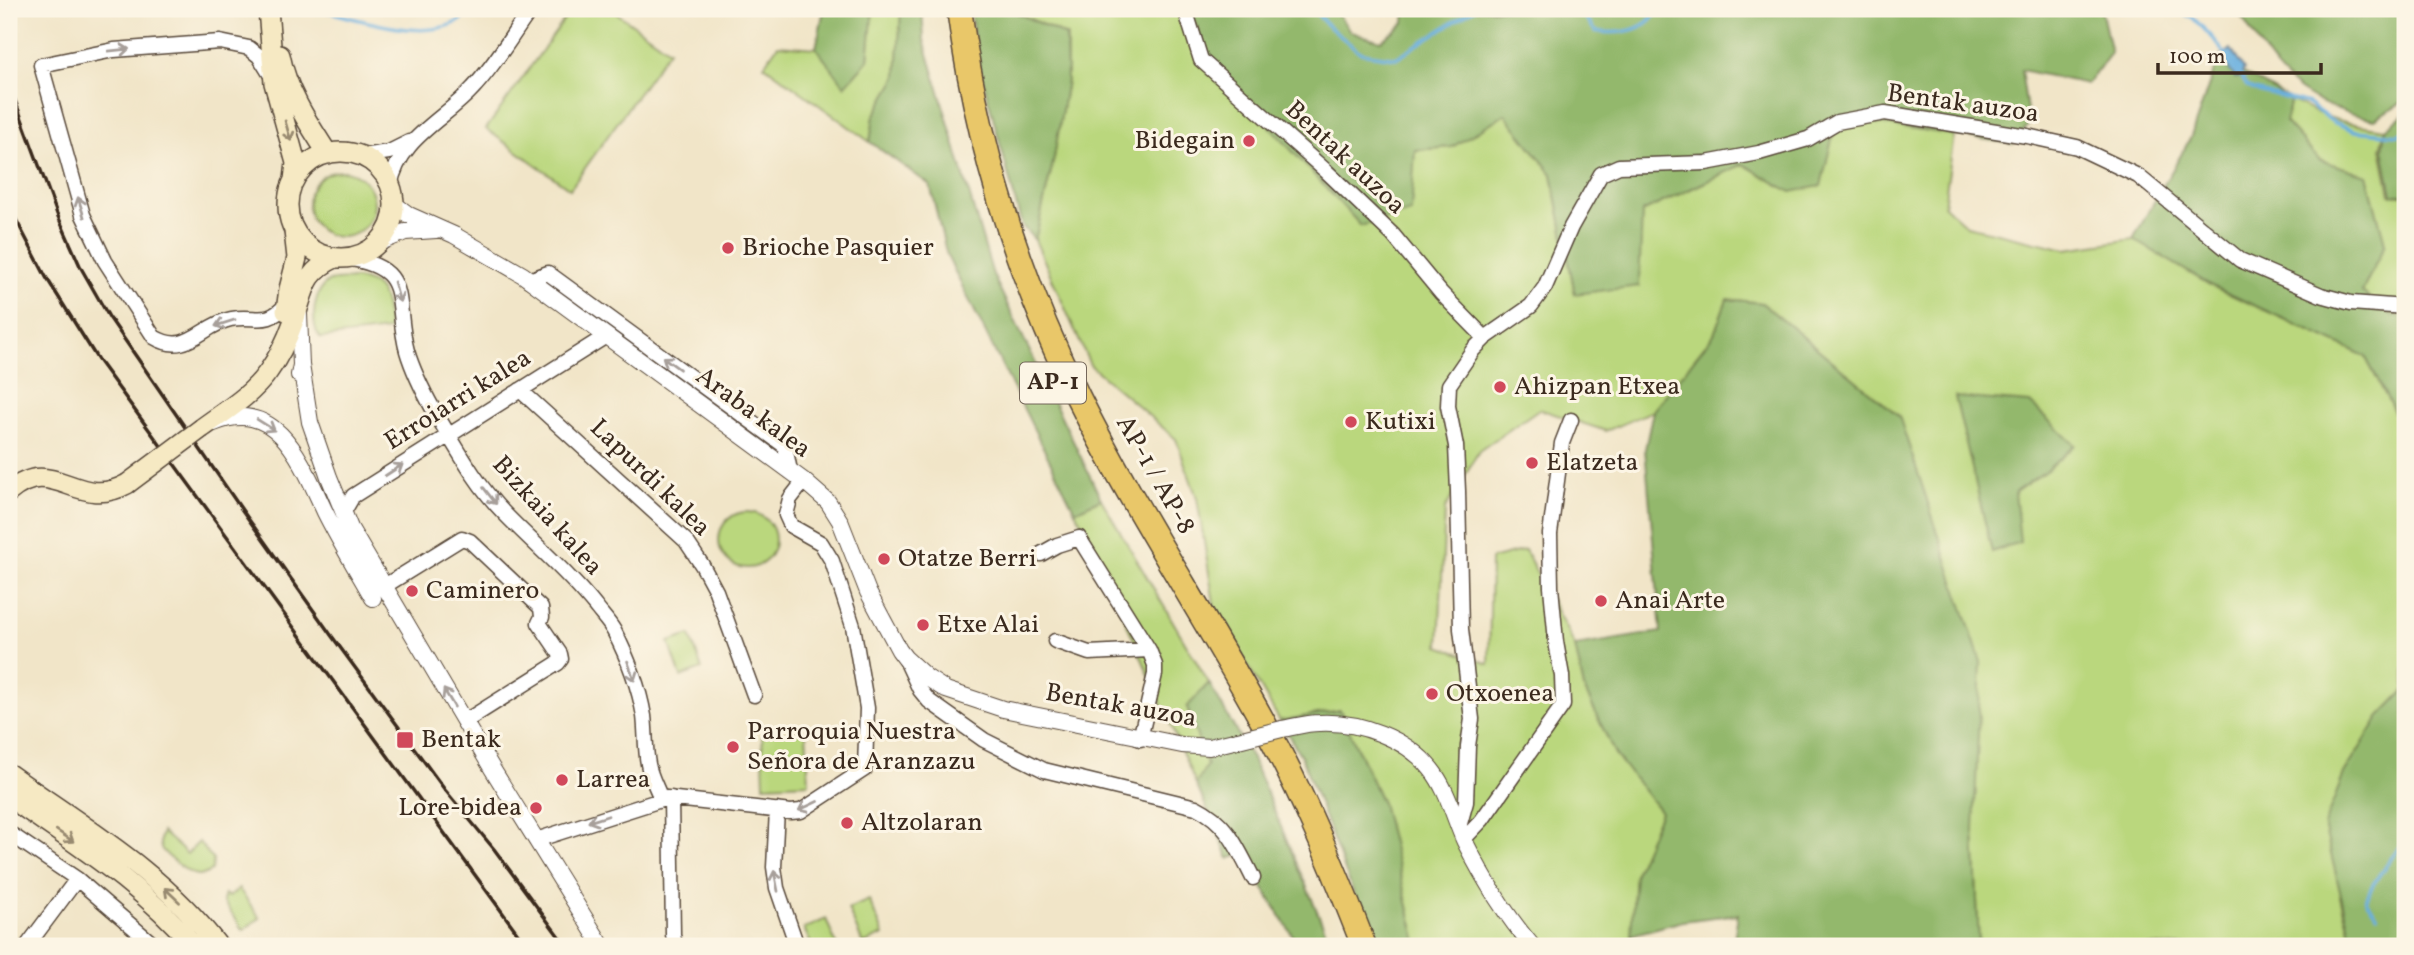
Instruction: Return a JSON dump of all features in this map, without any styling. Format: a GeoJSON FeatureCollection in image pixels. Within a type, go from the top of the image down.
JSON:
{"type":"FeatureCollection","features":[{"type":"Feature","properties":{"kind":"highway","name":"AP-1 / AP-8"},"geometry":{"type":"LineString","coordinates":[[942,9],[960,109],[979,185],[1006,270],[1035,343],[1083,444],[1261,752],[1309,854],[1347,946]]}},
{"type":"Feature","properties":{"kind":"highway","name":"AP-1 / AP-8"},"geometry":{"type":"LineString","coordinates":[[959,9],[976,106],[998,191],[1026,275],[1059,357],[1120,475],[1275,744],[1324,847],[1364,946]]}},
{"type":"Feature","properties":{"kind":"main road"},"geometry":{"type":"LineString","coordinates":[[268,9],[274,83],[296,163],[295,180],[288,200],[290,220],[300,239],[316,252],[340,258]]}},
{"type":"Feature","properties":{"kind":"main road"},"geometry":{"type":"LineString","coordinates":[[274,9],[282,67],[300,112],[328,154]]}},
{"type":"Feature","properties":{"kind":"main road"},"geometry":{"type":"LineString","coordinates":[[293,305],[309,277],[322,264],[363,254],[378,243],[391,221],[392,195],[379,168],[362,156],[345,152],[328,154],[312,161],[295,180]]}},
{"type":"Feature","properties":{"kind":"main road"},"geometry":{"type":"LineString","coordinates":[[9,492],[19,484],[36,478],[52,479],[95,493],[109,492],[127,484],[244,397],[268,372],[290,330],[297,258],[294,230]]}},
{"type":"Feature","properties":{"kind":"main road"},"geometry":{"type":"LineString","coordinates":[[9,774],[133,861],[176,899],[218,946]]}},
{"type":"Feature","properties":{"kind":"main road"},"geometry":{"type":"LineString","coordinates":[[9,797],[125,878],[165,914],[194,946]]}},
{"type":"Feature","properties":{"kind":"street"},"geometry":{"type":"LineString","coordinates":[[392,195],[398,160],[414,139],[473,88],[531,9]]}},
{"type":"Feature","properties":{"kind":"street","name":"Bentak auzoa"},"geometry":{"type":"LineString","coordinates":[[1185,9],[1201,60],[1325,170],[1393,235],[1441,293],[1485,338]]}},
{"type":"Feature","properties":{"kind":"street"},"geometry":{"type":"LineString","coordinates":[[274,83],[259,56],[249,48],[220,42],[114,50],[41,65],[83,215],[104,261],[154,337],[163,343],[186,342],[230,319],[262,320],[271,318],[293,305],[310,422],[343,513],[378,593]]}},
{"type":"Feature","properties":{"kind":"street","name":"Bentak auzoa"},"geometry":{"type":"LineString","coordinates":[[1461,833],[1472,719],[1461,629],[1456,446],[1447,396],[1449,385],[1485,338],[1531,306],[1545,287],[1571,227],[1601,174],[1619,166],[1706,163],[1759,153],[1808,139],[1837,122],[1885,113],[2026,136],[2077,147],[2138,176],[2240,260],[2321,295],[2351,303],[2405,307]]}},
{"type":"Feature","properties":{"kind":"street"},"geometry":{"type":"LineString","coordinates":[[362,156],[389,152],[414,139]]}},
{"type":"Feature","properties":{"kind":"street","name":"Araba kalea"},"geometry":{"type":"LineString","coordinates":[[392,195],[416,219],[489,254],[529,280],[804,481],[790,499],[786,515],[791,526],[821,543],[832,561],[853,626],[867,708],[868,740],[865,769],[802,811],[777,810]]}},
{"type":"Feature","properties":{"kind":"street"},"geometry":{"type":"LineString","coordinates":[[378,243],[405,232],[443,230]]}},
{"type":"Feature","properties":{"kind":"street","name":"Bizkaia kalea"},"geometry":{"type":"LineString","coordinates":[[340,258],[370,261],[394,279],[400,296],[407,350],[421,388],[449,435],[480,483],[503,512],[578,585],[613,628],[636,685],[644,717],[648,767],[666,798],[675,946]]}},
{"type":"Feature","properties":{"kind":"street"},"geometry":{"type":"LineString","coordinates":[[529,280],[548,273],[762,429],[785,446],[790,471]]}},
{"type":"Feature","properties":{"kind":"street","name":"Erroiarri kalea"},"geometry":{"type":"LineString","coordinates":[[343,513],[353,496],[606,336]]}},
{"type":"Feature","properties":{"kind":"street"},"geometry":{"type":"LineString","coordinates":[[301,365],[300,397],[315,464],[349,544],[378,593]]}},
{"type":"Feature","properties":{"kind":"street","name":"Lapurdi kalea"},"geometry":{"type":"LineString","coordinates":[[520,390],[686,541],[716,592],[754,695]]}},
{"type":"Feature","properties":{"kind":"street"},"geometry":{"type":"LineString","coordinates":[[202,428],[225,419],[244,417],[256,419],[287,440],[306,469],[326,512],[464,722],[602,946]]}},
{"type":"Feature","properties":{"kind":"street"},"geometry":{"type":"LineString","coordinates":[[1461,833],[1482,820],[1563,705],[1551,587],[1550,534],[1562,443],[1571,420]]}},
{"type":"Feature","properties":{"kind":"street","name":"Bentak auzoa"},"geometry":{"type":"LineString","coordinates":[[804,481],[828,502],[840,521],[868,592],[920,690],[929,701],[984,740],[1044,770],[1196,807],[1214,816],[1231,835],[1253,877]]}},
{"type":"Feature","properties":{"kind":"street"},"geometry":{"type":"LineString","coordinates":[[378,593],[462,538],[470,541],[541,608],[542,617],[539,623],[561,659],[464,722]]}},
{"type":"Feature","properties":{"kind":"street"},"geometry":{"type":"LineString","coordinates":[[1041,554],[1079,538],[1149,650],[1155,664],[1155,674],[1140,738]]}},
{"type":"Feature","properties":{"kind":"street"},"geometry":{"type":"LineString","coordinates":[[1055,641],[1089,653],[1149,650]]}},
{"type":"Feature","properties":{"kind":"street","name":"Bentak auzoa"},"geometry":{"type":"LineString","coordinates":[[905,659],[946,690],[1003,709],[1140,738],[1209,747],[1319,723],[1355,726],[1384,735],[1410,750],[1431,769],[1488,885],[1514,925],[1532,946]]}},
{"type":"Feature","properties":{"kind":"street"},"geometry":{"type":"LineString","coordinates":[[536,840],[666,798],[777,810],[774,867],[777,888],[797,946]]}},
{"type":"Feature","properties":{"kind":"street"},"geometry":{"type":"LineString","coordinates":[[9,833],[77,879],[149,944]]}},
{"type":"Feature","properties":{"kind":"street"},"geometry":{"type":"LineString","coordinates":[[27,946],[77,879]]}},
{"type":"Feature","properties":{"kind":"green space"},"geometry":{"type":"Polygon","coordinates":[[[572,9],[611,9],[669,50],[570,189],[486,129],[572,9]]]}},
{"type":"Feature","properties":{"kind":"green space"},"geometry":{"type":"Polygon","coordinates":[[[824,9],[873,9],[868,60],[845,86],[816,48],[824,9]]]}},
{"type":"Feature","properties":{"kind":"green space"},"geometry":{"type":"Polygon","coordinates":[[[873,9],[901,9],[901,15],[897,77],[874,116],[870,142],[764,65],[778,45],[816,48],[845,85],[868,60],[873,9]]]}},
{"type":"Feature","properties":{"kind":"green space"},"geometry":{"type":"Polygon","coordinates":[[[901,9],[922,9],[924,40],[993,275],[1101,499],[1075,511],[947,256],[930,185],[870,142],[874,116],[897,77],[901,9]]]}},
{"type":"Feature","properties":{"kind":"green space"},"geometry":{"type":"Polygon","coordinates":[[[970,9],[1009,9],[1066,36],[1067,80],[1054,158],[1035,240],[1022,226],[976,53],[970,9]]]}},
{"type":"Feature","properties":{"kind":"green space"},"geometry":{"type":"Polygon","coordinates":[[[1009,9],[1191,9],[1415,150],[1452,147],[1505,114],[1552,174],[1575,294],[1642,212],[1743,164],[1791,192],[1837,117],[1954,135],[1944,205],[1967,226],[2066,249],[2133,239],[2212,286],[2365,356],[2405,432],[2405,690],[2379,717],[2340,897],[2351,937],[2343,946],[1979,946],[1974,830],[1899,416],[1762,303],[1727,299],[1714,334],[1653,411],[1606,431],[1539,409],[1479,451],[1445,509],[1439,646],[1489,664],[1491,559],[1525,550],[1575,646],[1584,688],[1615,754],[1662,813],[1635,873],[1631,946],[1418,946],[1382,803],[1340,710],[1280,721],[1215,610],[1197,498],[1176,439],[1090,365],[1035,240],[1054,158],[1067,80],[1067,36],[1009,9]],[[1956,397],[1992,551],[2015,492],[2075,445],[1956,397]]]}},
{"type":"Feature","properties":{"kind":"green space"},"geometry":{"type":"Polygon","coordinates":[[[1191,9],[1334,9],[1351,32],[1381,41],[1404,23],[1405,9],[2101,9],[2111,53],[2087,84],[2021,70],[2029,124],[2013,144],[1837,117],[1821,186],[1791,192],[1743,164],[1642,212],[1639,286],[1575,294],[1552,174],[1505,114],[1452,147],[1415,150],[1411,212],[1361,226],[1208,59],[1191,9]]]}},
{"type":"Feature","properties":{"kind":"green space"},"geometry":{"type":"Polygon","coordinates":[[[2232,9],[2405,9],[2405,90],[2402,102],[2374,119],[2326,105],[2312,98],[2287,80],[2232,9]]]}},
{"type":"Feature","properties":{"kind":"green space"},"geometry":{"type":"Polygon","coordinates":[[[2218,59],[2291,100],[2285,122],[2319,160],[2367,175],[2385,244],[2362,292],[2393,316],[2405,316],[2405,432],[2365,356],[2212,286],[2133,239],[2190,139],[2218,59]]]}},
{"type":"Feature","properties":{"kind":"green space"},"geometry":{"type":"Polygon","coordinates":[[[2291,100],[2337,120],[2386,129],[2381,148],[2390,194],[2405,194],[2405,316],[2393,317],[2362,292],[2385,244],[2367,175],[2319,160],[2285,122],[2291,100]]]}},
{"type":"Feature","properties":{"kind":"green space"},"geometry":{"type":"Polygon","coordinates":[[[2405,113],[2405,195],[2392,195],[2383,149],[2386,129],[2405,113]]]}},
{"type":"Feature","properties":{"kind":"green space"},"geometry":{"type":"Polygon","coordinates":[[[341,171],[354,174],[364,181],[371,191],[374,204],[371,217],[364,227],[354,234],[341,237],[328,234],[318,227],[311,217],[308,204],[311,191],[318,181],[328,174],[341,171]]]}},
{"type":"Feature","properties":{"kind":"green space"},"geometry":{"type":"Polygon","coordinates":[[[354,279],[373,284],[379,289],[385,303],[389,330],[321,338],[317,333],[314,317],[320,291],[330,281],[354,279]]]}},
{"type":"Feature","properties":{"kind":"green space"},"geometry":{"type":"Polygon","coordinates":[[[1727,299],[1762,303],[1899,416],[1981,662],[1974,830],[1979,946],[1733,946],[1738,914],[1683,921],[1631,935],[1635,873],[1661,812],[1615,754],[1584,688],[1575,646],[1661,632],[1645,449],[1653,411],[1714,334],[1727,299]]]}},
{"type":"Feature","properties":{"kind":"green space"},"geometry":{"type":"Polygon","coordinates":[[[1955,397],[2030,403],[2075,445],[2047,470],[2015,492],[2020,542],[1992,552],[1955,397]]]}},
{"type":"Feature","properties":{"kind":"green space"},"geometry":{"type":"Polygon","coordinates":[[[1101,499],[1209,683],[1187,707],[1207,765],[1196,784],[1090,538],[1075,511],[1101,499]]]}},
{"type":"Feature","properties":{"kind":"green space"},"geometry":{"type":"Polygon","coordinates":[[[747,512],[758,514],[767,520],[773,529],[773,551],[767,560],[758,566],[747,568],[736,566],[727,560],[721,551],[719,540],[721,529],[727,520],[736,514],[747,512]]]}},
{"type":"Feature","properties":{"kind":"green space"},"geometry":{"type":"Polygon","coordinates":[[[690,635],[702,669],[681,677],[669,642],[690,635]]]}},
{"type":"Feature","properties":{"kind":"green space"},"geometry":{"type":"Polygon","coordinates":[[[1209,683],[1252,759],[1332,946],[1299,946],[1242,853],[1229,859],[1196,784],[1207,765],[1187,707],[1209,683]]]}},
{"type":"Feature","properties":{"kind":"green space"},"geometry":{"type":"Polygon","coordinates":[[[2405,690],[2405,946],[2343,946],[2351,937],[2324,825],[2344,774],[2379,717],[2405,690]]]}},
{"type":"Feature","properties":{"kind":"green space"},"geometry":{"type":"Polygon","coordinates":[[[1340,710],[1382,803],[1418,946],[1374,946],[1301,756],[1280,721],[1340,710]]]}},
{"type":"Feature","properties":{"kind":"green space"},"geometry":{"type":"Polygon","coordinates":[[[806,732],[809,783],[764,785],[762,734],[806,732]]]}},
{"type":"Feature","properties":{"kind":"green space"},"geometry":{"type":"Polygon","coordinates":[[[162,832],[187,854],[199,842],[213,860],[212,870],[196,875],[182,867],[161,848],[162,832]]]}},
{"type":"Feature","properties":{"kind":"green space"},"geometry":{"type":"Polygon","coordinates":[[[239,889],[260,918],[243,930],[223,901],[225,894],[228,897],[239,889]]]}},
{"type":"Feature","properties":{"kind":"green space"},"geometry":{"type":"Polygon","coordinates":[[[869,900],[884,935],[863,944],[848,909],[869,900]]]}},
{"type":"Feature","properties":{"kind":"green space"},"geometry":{"type":"Polygon","coordinates":[[[826,919],[837,946],[812,946],[804,929],[826,919]]]}},
{"type":"Feature","properties":{"kind":"water"},"geometry":{"type":"Polygon","coordinates":[[[2231,49],[2244,70],[2240,77],[2235,78],[2221,57],[2231,49]]]}},
{"type":"Feature","properties":{"kind":"waterway"},"geometry":{"type":"LineString","coordinates":[[319,9],[377,24],[421,30],[441,28],[458,21],[471,9]]}},
{"type":"Feature","properties":{"kind":"waterway"},"geometry":{"type":"LineString","coordinates":[[1313,9],[1327,25],[1361,53],[1396,58],[1474,9]]}},
{"type":"Feature","properties":{"kind":"waterway"},"geometry":{"type":"LineString","coordinates":[[1569,9],[1584,15],[1595,31],[1612,32],[1639,27],[1653,17],[1657,9]]}},
{"type":"Feature","properties":{"kind":"waterway"},"geometry":{"type":"LineString","coordinates":[[2170,9],[2192,17],[2226,55]]}},
{"type":"Feature","properties":{"kind":"waterway"},"geometry":{"type":"LineString","coordinates":[[2239,73],[2247,86],[2254,90],[2308,104],[2333,122],[2356,131],[2397,135],[2405,132]]}},
{"type":"Feature","properties":{"kind":"waterway"},"geometry":{"type":"LineString","coordinates":[[2377,915],[2366,901],[2378,877],[2405,839]]}},
{"type":"Feature","properties":{"kind":"railway"},"geometry":{"type":"LineString","coordinates":[[9,84],[57,214],[81,268],[109,317],[331,635],[445,790],[494,849],[566,946]]}},
{"type":"Feature","properties":{"kind":"railway"},"geometry":{"type":"LineString","coordinates":[[9,206],[46,277],[98,360],[527,946]]}},
{"type":"Feature","properties":{"kind":"place","name":"Bidegain"},"geometry":{"type":"Point","coordinates":[1249,141]}},
{"type":"Feature","properties":{"kind":"place","name":"Brioche Pasquier"},"geometry":{"type":"Point","coordinates":[728,248]}},
{"type":"Feature","properties":{"kind":"place","name":"Ahizpan Etxea"},"geometry":{"type":"Point","coordinates":[1500,387]}},
{"type":"Feature","properties":{"kind":"place","name":"Kutixi"},"geometry":{"type":"Point","coordinates":[1351,422]}},
{"type":"Feature","properties":{"kind":"place","name":"Elatzeta"},"geometry":{"type":"Point","coordinates":[1532,463]}},
{"type":"Feature","properties":{"kind":"place","name":"Otatze Berri"},"geometry":{"type":"Point","coordinates":[884,559]}},
{"type":"Feature","properties":{"kind":"place","name":"Caminero"},"geometry":{"type":"Point","coordinates":[412,591]}},
{"type":"Feature","properties":{"kind":"place","name":"Anai Arte"},"geometry":{"type":"Point","coordinates":[1601,601]}},
{"type":"Feature","properties":{"kind":"place","name":"Etxe Alai"},"geometry":{"type":"Point","coordinates":[923,625]}},
{"type":"Feature","properties":{"kind":"place","name":"Otxoenea"},"geometry":{"type":"Point","coordinates":[1432,694]}},
{"type":"Feature","properties":{"kind":"place","name":"Bentak"},"geometry":{"type":"Point","coordinates":[405,740]}},
{"type":"Feature","properties":{"kind":"place","name":"Parroquia Nuestra Señora de Aranzazu"},"geometry":{"type":"Point","coordinates":[733,747]}},
{"type":"Feature","properties":{"kind":"place","name":"Larrea"},"geometry":{"type":"Point","coordinates":[562,780]}},
{"type":"Feature","properties":{"kind":"place","name":"Lore-bidea"},"geometry":{"type":"Point","coordinates":[536,808]}},
{"type":"Feature","properties":{"kind":"place","name":"Altzolaran"},"geometry":{"type":"Point","coordinates":[847,823]}}]}
